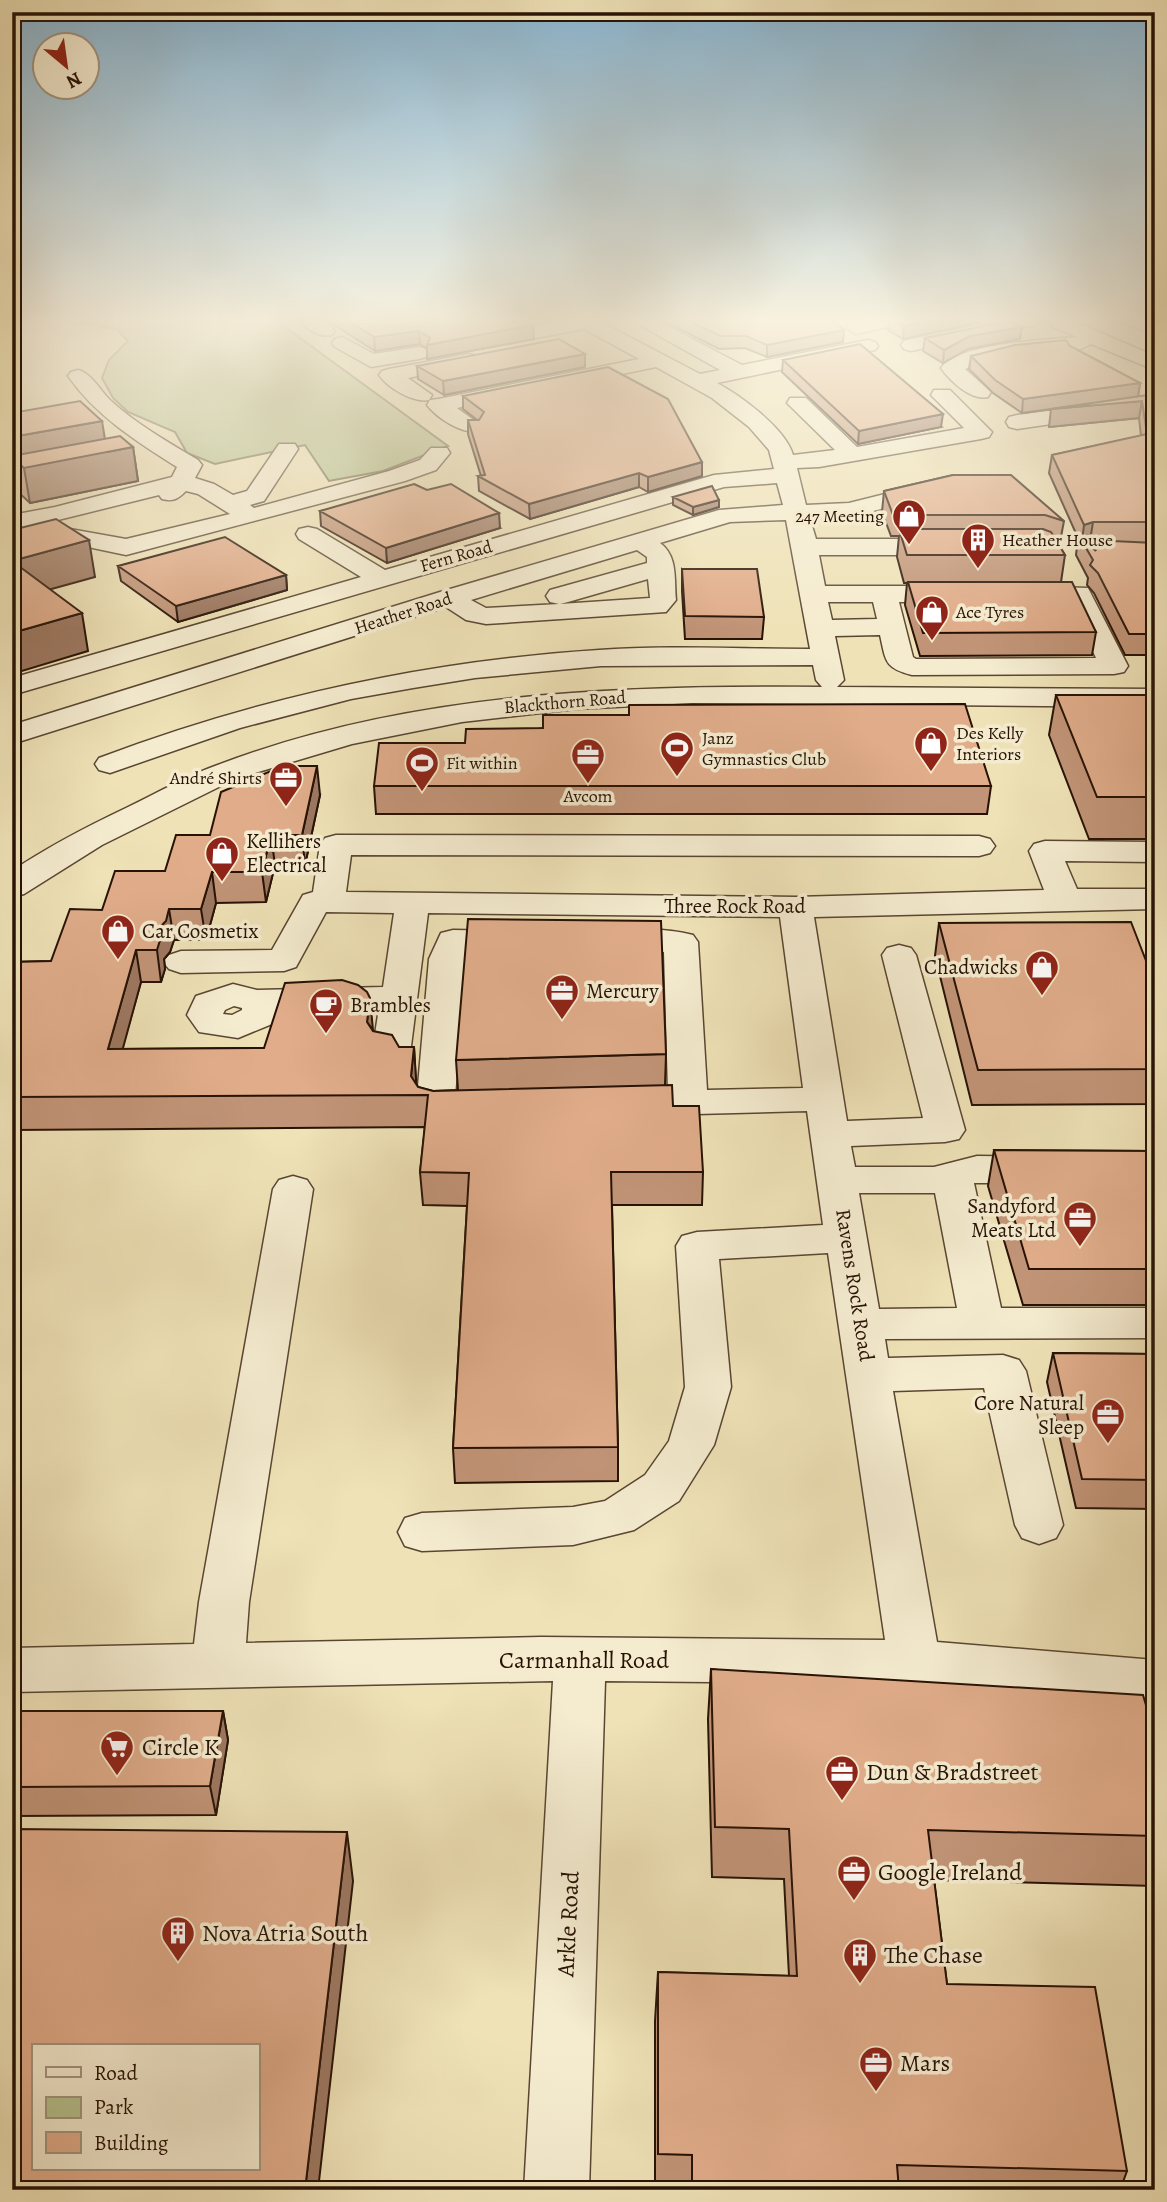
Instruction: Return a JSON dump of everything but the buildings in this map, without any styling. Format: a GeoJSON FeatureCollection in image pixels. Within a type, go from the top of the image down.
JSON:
{"type":"FeatureCollection","features":[{"type":"Feature","properties":{"kind":"street"},"geometry":{"type":"LineString","coordinates":[[124,422],[169,452],[186,474],[206,489],[251,516]]}},
{"type":"Feature","properties":{"kind":"street"},"geometry":{"type":"LineString","coordinates":[[464,422],[471,426]]}},
{"type":"Feature","properties":{"kind":"street"},"geometry":{"type":"LineString","coordinates":[[757,422],[780,449],[786,468],[821,628],[824,657],[835,696]]}},
{"type":"Feature","properties":{"kind":"street"},"geometry":{"type":"LineString","coordinates":[[818,422],[852,454]]}},
{"type":"Feature","properties":{"kind":"street","name":"Fern Road"},"geometry":{"type":"LineString","coordinates":[[12,687],[730,478],[981,432],[970,422]]}},
{"type":"Feature","properties":{"kind":"street"},"geometry":{"type":"LineString","coordinates":[[229,503],[256,496],[287,449]]}},
{"type":"Feature","properties":{"kind":"street"},"geometry":{"type":"LineString","coordinates":[[142,458],[169,452]]}},
{"type":"Feature","properties":{"kind":"street"},"geometry":{"type":"LineString","coordinates":[[12,523],[66,537],[126,547],[397,476],[428,465],[439,453]]}},
{"type":"Feature","properties":{"kind":"street"},"geometry":{"type":"LineString","coordinates":[[12,523],[56,514],[186,474]]}},
{"type":"Feature","properties":{"kind":"street"},"geometry":{"type":"LineString","coordinates":[[23,550],[162,503],[186,474]]}},
{"type":"Feature","properties":{"kind":"street","name":"Heather Road"},"geometry":{"type":"LineString","coordinates":[[12,735],[449,598],[728,515],[849,510],[958,483]]}},
{"type":"Feature","properties":{"kind":"street"},"geometry":{"type":"LineString","coordinates":[[814,594],[877,588],[988,594],[1079,594],[1114,666],[912,667],[900,662],[891,627],[877,588],[861,542],[849,510]]}},
{"type":"Feature","properties":{"kind":"street"},"geometry":{"type":"LineString","coordinates":[[508,520],[534,534]]}},
{"type":"Feature","properties":{"kind":"street"},"geometry":{"type":"LineString","coordinates":[[308,534],[380,578]]}},
{"type":"Feature","properties":{"kind":"street"},"geometry":{"type":"LineString","coordinates":[[449,598],[475,614],[657,606],[663,600],[659,554],[641,541]]}},
{"type":"Feature","properties":{"kind":"street"},"geometry":{"type":"LineString","coordinates":[[804,547],[861,542],[973,546]]}},
{"type":"Feature","properties":{"kind":"street"},"geometry":{"type":"LineString","coordinates":[[514,614],[528,606],[662,567]]}},
{"type":"Feature","properties":{"kind":"street"},"geometry":{"type":"LineString","coordinates":[[821,628],[891,627]]}},
{"type":"Feature","properties":{"kind":"street"},"geometry":{"type":"LineString","coordinates":[[110,764],[242,717],[309,698],[402,680],[496,667],[604,658],[824,657]]}},
{"type":"Feature","properties":{"kind":"street","name":"Blackthorn Road"},"geometry":{"type":"LineString","coordinates":[[12,887],[98,833],[235,769],[338,738],[473,711],[557,701],[680,695],[1155,698]]}},
{"type":"Feature","properties":{"kind":"street"},"geometry":{"type":"LineString","coordinates":[[181,962],[284,960],[321,902],[335,845],[979,846]]}},
{"type":"Feature","properties":{"kind":"street"},"geometry":{"type":"LineString","coordinates":[[527,845],[529,904]]}},
{"type":"Feature","properties":{"kind":"street"},"geometry":{"type":"LineString","coordinates":[[645,846],[654,905]]}},
{"type":"Feature","properties":{"kind":"street"},"geometry":{"type":"LineString","coordinates":[[903,846],[919,903]]}},
{"type":"Feature","properties":{"kind":"street"},"geometry":{"type":"LineString","coordinates":[[1064,899],[1045,851],[1155,852]]}},
{"type":"Feature","properties":{"kind":"street","name":"Three Rock Road"},"geometry":{"type":"LineString","coordinates":[[321,902],[796,907],[1155,899]]}},
{"type":"Feature","properties":{"kind":"street"},"geometry":{"type":"LineString","coordinates":[[391,1054],[412,903]]}},
{"type":"Feature","properties":{"kind":"street","name":"Ravens Rock Road"},"geometry":{"type":"LineString","coordinates":[[796,907],[914,1662]]}},
{"type":"Feature","properties":{"kind":"street"},"geometry":{"type":"LineString","coordinates":[[501,1107],[435,1109],[447,959],[453,940],[681,942],[688,1102]]}},
{"type":"Feature","properties":{"kind":"street"},"geometry":{"type":"LineString","coordinates":[[581,1105],[688,1102],[945,1130],[899,955]]}},
{"type":"Feature","properties":{"kind":"street"},"geometry":{"type":"LineString","coordinates":[[257,1001],[400,997]]}},
{"type":"Feature","properties":{"kind":"street"},"geometry":{"type":"LineString","coordinates":[[837,1180],[934,1180],[977,1169],[1086,1170]]}},
{"type":"Feature","properties":{"kind":"street"},"geometry":{"type":"LineString","coordinates":[[952,1175],[982,1324]]}},
{"type":"Feature","properties":{"kind":"street"},"geometry":{"type":"LineString","coordinates":[[218,1664],[224,1602],[293,1189]]}},
{"type":"Feature","properties":{"kind":"street"},"geometry":{"type":"LineString","coordinates":[[422,1532],[573,1526],[617,1517],[662,1488],[691,1445],[708,1387],[697,1246],[847,1238]]}},
{"type":"Feature","properties":{"kind":"street"},"geometry":{"type":"LineString","coordinates":[[861,1324],[1155,1323]]}},
{"type":"Feature","properties":{"kind":"street"},"geometry":{"type":"LineString","coordinates":[[870,1376],[1003,1371],[1039,1525]]}},
{"type":"Feature","properties":{"kind":"street","name":"Carmanhall Road"},"geometry":{"type":"LineString","coordinates":[[12,1670],[580,1659],[914,1662],[1155,1682]]}},
{"type":"Feature","properties":{"kind":"street","name":"Arkle Road"},"geometry":{"type":"LineString","coordinates":[[556,2190],[580,1659]]}},
{"type":"Feature","properties":{"kind":"green space"},"geometry":{"type":"Polygon","coordinates":[[[151,422],[415,422],[448,446],[383,471],[329,481],[305,445],[215,464],[187,453],[175,432],[151,422]]]}},
{"type":"Feature","properties":{"kind":"place","name":"247 Meeting"},"geometry":{"type":"Point","coordinates":[909,546]}},
{"type":"Feature","properties":{"kind":"place","name":"Heather House"},"geometry":{"type":"Point","coordinates":[978,570]}},
{"type":"Feature","properties":{"kind":"place","name":"Ace Tyres"},"geometry":{"type":"Point","coordinates":[932,642]}},
{"type":"Feature","properties":{"kind":"place","name":"Des Kelly Interiors"},"geometry":{"type":"Point","coordinates":[931,773]}},
{"type":"Feature","properties":{"kind":"place","name":"Janz Gymnastics Club"},"geometry":{"type":"Point","coordinates":[677,778]}},
{"type":"Feature","properties":{"kind":"place","name":"Avcom"},"geometry":{"type":"Point","coordinates":[588,785]}},
{"type":"Feature","properties":{"kind":"place","name":"Fit within"},"geometry":{"type":"Point","coordinates":[422,793]}},
{"type":"Feature","properties":{"kind":"place","name":"André Shirts"},"geometry":{"type":"Point","coordinates":[286,808]}},
{"type":"Feature","properties":{"kind":"place","name":"Kellihers Electrical"},"geometry":{"type":"Point","coordinates":[222,883]}},
{"type":"Feature","properties":{"kind":"place","name":"Car Cosmetix"},"geometry":{"type":"Point","coordinates":[118,961]}},
{"type":"Feature","properties":{"kind":"place","name":"Chadwicks"},"geometry":{"type":"Point","coordinates":[1042,997]}},
{"type":"Feature","properties":{"kind":"place","name":"Mercury"},"geometry":{"type":"Point","coordinates":[562,1021]}},
{"type":"Feature","properties":{"kind":"place","name":"Brambles"},"geometry":{"type":"Point","coordinates":[326,1035]}},
{"type":"Feature","properties":{"kind":"place","name":"Sandyford Meats Ltd"},"geometry":{"type":"Point","coordinates":[1080,1248]}},
{"type":"Feature","properties":{"kind":"place","name":"Core Natural Sleep"},"geometry":{"type":"Point","coordinates":[1108,1445]}},
{"type":"Feature","properties":{"kind":"place","name":"Circle K"},"geometry":{"type":"Point","coordinates":[117,1777]}},
{"type":"Feature","properties":{"kind":"place","name":"Dun & Bradstreet"},"geometry":{"type":"Point","coordinates":[842,1802]}},
{"type":"Feature","properties":{"kind":"place","name":"Google Ireland"},"geometry":{"type":"Point","coordinates":[854,1902]}},
{"type":"Feature","properties":{"kind":"place","name":"Nova Atria South"},"geometry":{"type":"Point","coordinates":[178,1963]}},
{"type":"Feature","properties":{"kind":"place","name":"The Chase"},"geometry":{"type":"Point","coordinates":[860,1985]}},
{"type":"Feature","properties":{"kind":"place","name":"Mars"},"geometry":{"type":"Point","coordinates":[876,2093]}}]}
